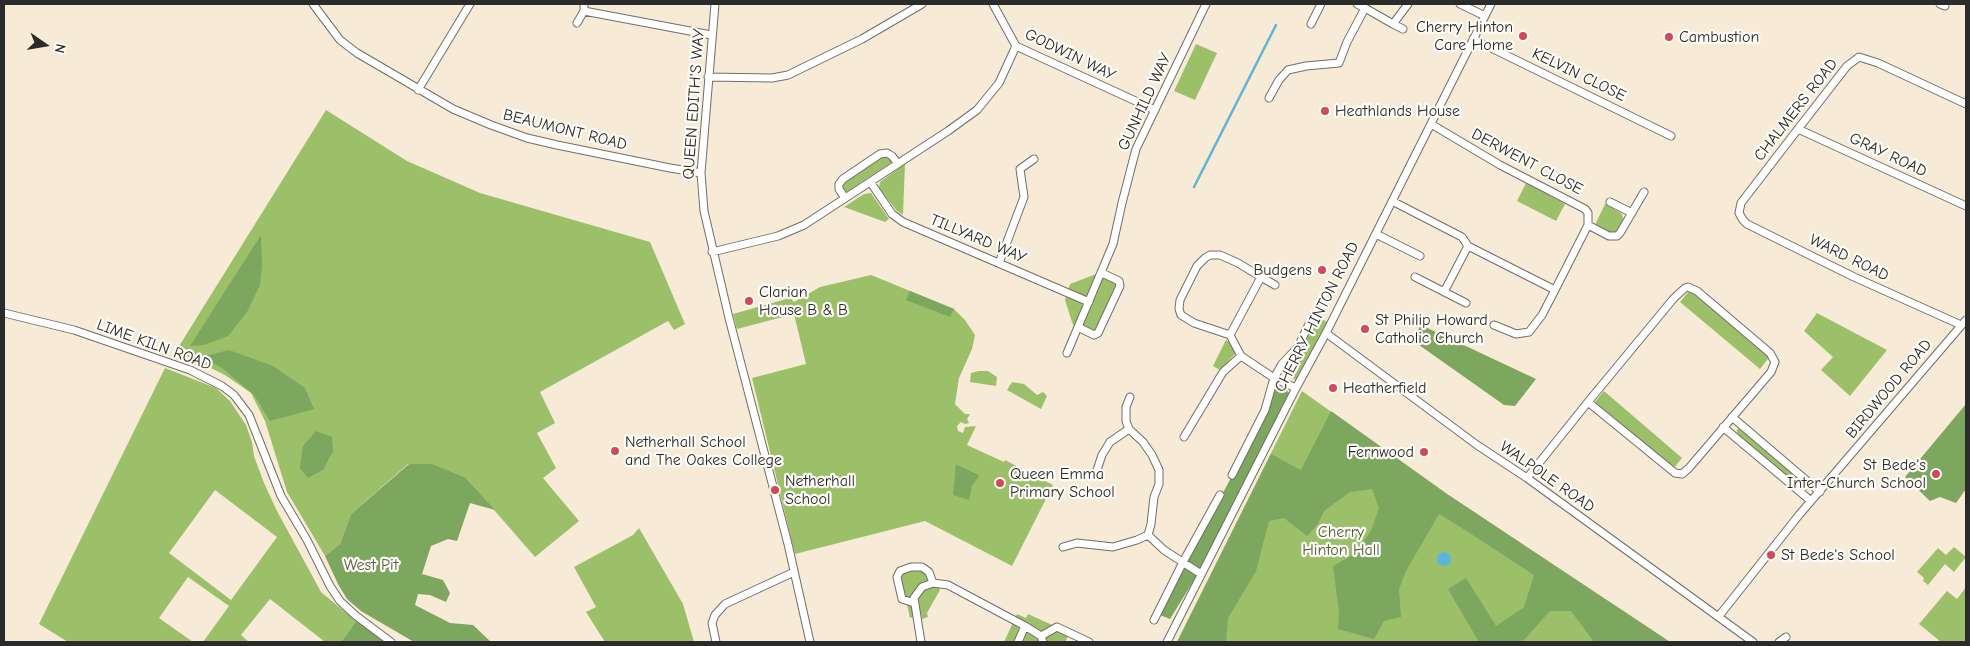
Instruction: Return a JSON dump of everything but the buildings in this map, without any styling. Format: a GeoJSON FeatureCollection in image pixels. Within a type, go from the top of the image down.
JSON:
{"type":"FeatureCollection","features":[{"type":"Feature","properties":{"kind":"street","name":"BEAUMONT ROAD"},"geometry":{"type":"LineString","coordinates":[[312,4],[340,40],[357,53],[418,90],[491,125],[527,138],[701,173]]}},
{"type":"Feature","properties":{"kind":"street"},"geometry":{"type":"LineString","coordinates":[[418,90],[470,4]]}},
{"type":"Feature","properties":{"kind":"street","name":"QUEEN EDITH'S WAY"},"geometry":{"type":"LineString","coordinates":[[714,4],[701,173],[704,211],[712,252],[794,572],[810,642]]}},
{"type":"Feature","properties":{"kind":"street"},"geometry":{"type":"LineString","coordinates":[[708,77],[772,78],[788,75],[862,39],[922,4]]}},
{"type":"Feature","properties":{"kind":"street","name":"GODWIN WAY"},"geometry":{"type":"LineString","coordinates":[[993,4],[1016,46],[1155,110]]}},
{"type":"Feature","properties":{"kind":"street","name":"GUNHILD WAY"},"geometry":{"type":"LineString","coordinates":[[1067,353],[1113,244],[1136,149],[1206,4]]}},
{"type":"Feature","properties":{"kind":"street"},"geometry":{"type":"LineString","coordinates":[[1311,24],[1321,4]]}},
{"type":"Feature","properties":{"kind":"street"},"geometry":{"type":"LineString","coordinates":[[1357,4],[1402,29]]}},
{"type":"Feature","properties":{"kind":"street"},"geometry":{"type":"LineString","coordinates":[[1393,24],[1408,4]]}},
{"type":"Feature","properties":{"kind":"street"},"geometry":{"type":"LineString","coordinates":[[1460,4],[1485,16]]}},
{"type":"Feature","properties":{"kind":"street","name":"CHERRY HINTON ROAD"},"geometry":{"type":"LineString","coordinates":[[1167,642],[1296,388],[1326,333],[1491,4]]}},
{"type":"Feature","properties":{"kind":"street"},"geometry":{"type":"LineString","coordinates":[[578,22],[584,7],[711,34]]}},
{"type":"Feature","properties":{"kind":"street"},"geometry":{"type":"LineString","coordinates":[[1269,98],[1279,80],[1288,70],[1306,66],[1339,63],[1347,42],[1365,8]]}},
{"type":"Feature","properties":{"kind":"street","name":"KELVIN CLOSE"},"geometry":{"type":"LineString","coordinates":[[1473,39],[1671,136]]}},
{"type":"Feature","properties":{"kind":"street"},"geometry":{"type":"LineString","coordinates":[[712,252],[778,236],[804,225],[948,131],[976,110],[999,83],[1016,46]]}},
{"type":"Feature","properties":{"kind":"street","name":"CHALMERS ROAD"},"geometry":{"type":"LineString","coordinates":[[1741,203],[1847,66],[1859,57],[1878,63],[1966,104]]}},
{"type":"Feature","properties":{"kind":"street","name":"DERWENT CLOSE"},"geometry":{"type":"LineString","coordinates":[[1431,124],[1500,165],[1585,209],[1588,213],[1588,225]]}},
{"type":"Feature","properties":{"kind":"street","name":"GRAY ROAD"},"geometry":{"type":"LineString","coordinates":[[1798,129],[1966,206]]}},
{"type":"Feature","properties":{"kind":"street"},"geometry":{"type":"LineString","coordinates":[[844,198],[839,189],[839,184],[843,179],[880,154],[887,153],[898,164]]}},
{"type":"Feature","properties":{"kind":"street"},"geometry":{"type":"LineString","coordinates":[[999,263],[1024,197],[1020,169],[1034,159]]}},
{"type":"Feature","properties":{"kind":"street","name":"TILLYARD WAY"},"geometry":{"type":"LineString","coordinates":[[871,182],[892,214],[903,222],[1089,302]]}},
{"type":"Feature","properties":{"kind":"street"},"geometry":{"type":"LineString","coordinates":[[1494,325],[1516,334],[1524,334],[1533,329],[1588,225],[1613,237],[1620,233],[1644,192]]}},
{"type":"Feature","properties":{"kind":"street"},"geometry":{"type":"LineString","coordinates":[[1392,201],[1462,237],[1468,246],[1554,290]]}},
{"type":"Feature","properties":{"kind":"street"},"geometry":{"type":"LineString","coordinates":[[1610,202],[1632,213]]}},
{"type":"Feature","properties":{"kind":"street","name":"WARD ROAD"},"geometry":{"type":"LineString","coordinates":[[1741,203],[1739,213],[1747,224],[1854,277],[1964,322]]}},
{"type":"Feature","properties":{"kind":"street"},"geometry":{"type":"LineString","coordinates":[[1376,234],[1420,256]]}},
{"type":"Feature","properties":{"kind":"street"},"geometry":{"type":"LineString","coordinates":[[1444,292],[1468,246]]}},
{"type":"Feature","properties":{"kind":"street"},"geometry":{"type":"LineString","coordinates":[[1276,284],[1220,255],[1210,256],[1197,266],[1180,300],[1179,309],[1181,315],[1194,323],[1230,335],[1242,356],[1274,378],[1296,388]]}},
{"type":"Feature","properties":{"kind":"street"},"geometry":{"type":"LineString","coordinates":[[1078,327],[1094,335],[1098,333],[1120,286],[1119,281],[1102,273]]}},
{"type":"Feature","properties":{"kind":"street"},"geometry":{"type":"LineString","coordinates":[[1230,335],[1261,277]]}},
{"type":"Feature","properties":{"kind":"street"},"geometry":{"type":"LineString","coordinates":[[1415,277],[1466,303]]}},
{"type":"Feature","properties":{"kind":"street"},"geometry":{"type":"LineString","coordinates":[[1527,478],[1588,402],[1674,298],[1688,287],[1697,291],[1774,357],[1774,367],[1771,372],[1682,474],[1678,473],[1588,402]]}},
{"type":"Feature","properties":{"kind":"street","name":"LIME KILN ROAD"},"geometry":{"type":"LineString","coordinates":[[4,313],[74,330],[190,370],[210,379],[234,395],[248,415],[281,496],[307,540],[330,586],[340,601],[355,615],[391,642]]}},
{"type":"Feature","properties":{"kind":"street","name":"CHERRY HINTON ROAD"},"geometry":{"type":"LineString","coordinates":[[1232,475],[1265,410],[1274,378],[1282,364],[1298,347],[1310,322]]}},
{"type":"Feature","properties":{"kind":"street","name":"BIRDWOOD ROAD"},"geometry":{"type":"LineString","coordinates":[[1719,616],[1811,502],[1964,322]]}},
{"type":"Feature","properties":{"kind":"street","name":"WALPOLE ROAD"},"geometry":{"type":"LineString","coordinates":[[1326,333],[1477,445],[1527,478],[1753,642]]}},
{"type":"Feature","properties":{"kind":"street"},"geometry":{"type":"LineString","coordinates":[[1184,436],[1223,372],[1242,356]]}},
{"type":"Feature","properties":{"kind":"street"},"geometry":{"type":"LineString","coordinates":[[1130,397],[1126,407],[1126,420],[1129,429],[1148,449],[1159,470],[1159,484],[1154,497],[1148,535]]}},
{"type":"Feature","properties":{"kind":"street"},"geometry":{"type":"LineString","coordinates":[[1732,417],[1820,492]]}},
{"type":"Feature","properties":{"kind":"street"},"geometry":{"type":"LineString","coordinates":[[1723,427],[1811,502]]}},
{"type":"Feature","properties":{"kind":"street"},"geometry":{"type":"LineString","coordinates":[[1097,470],[1102,455],[1110,442],[1129,429]]}},
{"type":"Feature","properties":{"kind":"street"},"geometry":{"type":"LineString","coordinates":[[1154,620],[1220,495]]}},
{"type":"Feature","properties":{"kind":"street"},"geometry":{"type":"LineString","coordinates":[[1148,535],[1164,550],[1201,574]]}},
{"type":"Feature","properties":{"kind":"street"},"geometry":{"type":"LineString","coordinates":[[1063,547],[1077,543],[1113,547],[1148,535]]}},
{"type":"Feature","properties":{"kind":"street"},"geometry":{"type":"LineString","coordinates":[[914,603],[902,599],[897,577],[900,571],[911,567],[922,567],[929,572],[933,583]]}},
{"type":"Feature","properties":{"kind":"street"},"geometry":{"type":"LineString","coordinates":[[716,642],[712,623],[715,615],[724,604],[794,572]]}},
{"type":"Feature","properties":{"kind":"street"},"geometry":{"type":"LineString","coordinates":[[921,642],[914,603],[917,593],[922,587],[933,583],[948,586],[1025,626],[1042,639],[1057,627],[1089,642]]}},
{"type":"Feature","properties":{"kind":"street"},"geometry":{"type":"LineString","coordinates":[[1018,642],[1025,626]]}},
{"type":"Feature","properties":{"kind":"street"},"geometry":{"type":"LineString","coordinates":[[1779,642],[1786,637]]}},
{"type":"Feature","properties":{"kind":"green space"},"geometry":{"type":"Polygon","coordinates":[[[1196,44],[1217,53],[1195,100],[1174,91],[1196,44]]]}},
{"type":"Feature","properties":{"kind":"green space"},"geometry":{"type":"Polygon","coordinates":[[[326,110],[407,161],[480,193],[650,242],[685,324],[674,330],[668,321],[540,392],[555,423],[537,433],[556,468],[543,478],[579,521],[535,557],[468,480],[431,464],[408,464],[351,514],[340,544],[325,556],[287,492],[265,421],[251,393],[225,375],[176,351],[326,110]]]}},
{"type":"Feature","properties":{"kind":"green space"},"geometry":{"type":"Polygon","coordinates":[[[887,156],[892,162],[845,193],[841,185],[844,181],[878,158],[887,156]]]}},
{"type":"Feature","properties":{"kind":"green space"},"geometry":{"type":"Polygon","coordinates":[[[905,164],[903,215],[897,211],[879,188],[880,182],[905,164]]]}},
{"type":"Feature","properties":{"kind":"green space"},"geometry":{"type":"Polygon","coordinates":[[[1526,183],[1565,204],[1556,221],[1517,201],[1526,183]]]}},
{"type":"Feature","properties":{"kind":"green space"},"geometry":{"type":"Polygon","coordinates":[[[871,193],[889,219],[885,222],[844,207],[864,194],[871,193]]]}},
{"type":"Feature","properties":{"kind":"green space"},"geometry":{"type":"Polygon","coordinates":[[[1605,204],[1622,214],[1623,219],[1617,232],[1611,235],[1594,227],[1605,204]]]}},
{"type":"Feature","properties":{"kind":"green space"},"geometry":{"type":"Polygon","coordinates":[[[261,235],[262,266],[260,285],[247,312],[228,336],[204,345],[190,346],[261,235]]]}},
{"type":"Feature","properties":{"kind":"green space"},"geometry":{"type":"Polygon","coordinates":[[[1099,273],[1119,281],[1094,335],[1073,325],[1065,300],[1070,284],[1099,273]]]}},
{"type":"Feature","properties":{"kind":"green space"},"geometry":{"type":"Polygon","coordinates":[[[871,275],[954,309],[965,320],[975,335],[972,349],[959,378],[955,404],[965,414],[970,414],[967,419],[969,423],[961,422],[957,426],[958,431],[963,433],[965,427],[976,426],[967,445],[1004,462],[1005,460],[1053,485],[1012,566],[925,521],[795,554],[752,378],[806,364],[794,314],[737,329],[733,314],[790,298],[794,302],[820,287],[871,275]],[[956,464],[972,485],[980,475],[956,464]]]}},
{"type":"Feature","properties":{"kind":"green space"},"geometry":{"type":"Polygon","coordinates":[[[1690,290],[1770,356],[1760,369],[1680,302],[1690,290]]]}},
{"type":"Feature","properties":{"kind":"green space"},"geometry":{"type":"Polygon","coordinates":[[[910,291],[954,309],[950,317],[906,300],[910,291]]]}},
{"type":"Feature","properties":{"kind":"green space"},"geometry":{"type":"Polygon","coordinates":[[[1817,313],[1887,350],[1850,396],[1821,370],[1833,357],[1804,331],[1817,313]]]}},
{"type":"Feature","properties":{"kind":"green space"},"geometry":{"type":"Polygon","coordinates":[[[1317,316],[1327,322],[1296,380],[1287,375],[1286,366],[1299,352],[1317,316]]]}},
{"type":"Feature","properties":{"kind":"green space"},"geometry":{"type":"Polygon","coordinates":[[[1421,325],[1536,379],[1515,406],[1504,405],[1412,340],[1421,325]]]}},
{"type":"Feature","properties":{"kind":"green space"},"geometry":{"type":"Polygon","coordinates":[[[1226,340],[1232,344],[1235,354],[1220,370],[1213,366],[1226,340]]]}},
{"type":"Feature","properties":{"kind":"green space"},"geometry":{"type":"Polygon","coordinates":[[[229,350],[273,366],[305,388],[314,409],[270,421],[254,395],[222,368],[201,357],[229,350]]]}},
{"type":"Feature","properties":{"kind":"green space"},"geometry":{"type":"Polygon","coordinates":[[[165,368],[216,388],[230,401],[246,425],[252,442],[254,456],[277,511],[321,592],[356,621],[341,642],[325,642],[270,599],[241,635],[249,642],[203,642],[229,606],[188,577],[159,618],[193,642],[68,642],[39,624],[165,368]],[[215,490],[169,553],[231,600],[277,537],[215,490]]]}},
{"type":"Feature","properties":{"kind":"green space"},"geometry":{"type":"Polygon","coordinates":[[[988,371],[997,377],[996,386],[970,382],[971,373],[988,371]]]}},
{"type":"Feature","properties":{"kind":"green space"},"geometry":{"type":"Polygon","coordinates":[[[1012,382],[1024,384],[1037,395],[1043,392],[1047,396],[1041,409],[1007,390],[1012,382]]]}},
{"type":"Feature","properties":{"kind":"green space"},"geometry":{"type":"Polygon","coordinates":[[[1277,387],[1284,387],[1289,393],[1202,567],[1170,619],[1160,615],[1270,402],[1272,391],[1277,387]]]}},
{"type":"Feature","properties":{"kind":"green space","name":"Cherry Hinton Hall"},"geometry":{"type":"Polygon","coordinates":[[[1302,391],[1447,494],[1670,642],[1177,642],[1302,391]]]}},
{"type":"Feature","properties":{"kind":"green space"},"geometry":{"type":"Polygon","coordinates":[[[1604,391],[1682,458],[1673,469],[1594,403],[1604,391]]]}},
{"type":"Feature","properties":{"kind":"green space"},"geometry":{"type":"Polygon","coordinates":[[[1966,404],[1966,489],[1956,503],[1940,497],[1930,501],[1905,477],[1966,404]]]}},
{"type":"Feature","properties":{"kind":"green space"},"geometry":{"type":"Polygon","coordinates":[[[1331,411],[1447,494],[1670,642],[1594,642],[1571,611],[1550,611],[1524,640],[1515,642],[1479,642],[1448,589],[1466,578],[1496,626],[1524,607],[1534,575],[1439,514],[1406,571],[1399,589],[1401,617],[1384,621],[1374,639],[1338,629],[1339,612],[1333,566],[1353,555],[1371,531],[1379,508],[1372,489],[1350,492],[1324,511],[1318,524],[1307,536],[1284,518],[1269,521],[1256,571],[1228,618],[1226,642],[1177,642],[1271,454],[1301,470],[1331,411]]]}},
{"type":"Feature","properties":{"kind":"green space"},"geometry":{"type":"Polygon","coordinates":[[[1737,429],[1741,429],[1807,486],[1808,490],[1804,490],[1737,434],[1737,429]]]}},
{"type":"Feature","properties":{"kind":"green space"},"geometry":{"type":"Polygon","coordinates":[[[316,431],[332,437],[333,451],[323,470],[308,478],[300,468],[303,446],[316,431]]]}},
{"type":"Feature","properties":{"kind":"green space","name":"West Pit"},"geometry":{"type":"Polygon","coordinates":[[[409,464],[432,464],[466,478],[495,510],[470,503],[457,541],[448,539],[431,546],[422,574],[443,580],[450,593],[446,602],[430,595],[418,594],[415,605],[450,623],[473,625],[491,642],[414,642],[361,611],[347,599],[325,556],[340,544],[351,514],[409,464]]]}},
{"type":"Feature","properties":{"kind":"green space"},"geometry":{"type":"Polygon","coordinates":[[[956,464],[980,475],[972,486],[969,500],[953,495],[956,464]]]}},
{"type":"Feature","properties":{"kind":"green space"},"geometry":{"type":"Polygon","coordinates":[[[639,528],[683,604],[694,642],[605,642],[586,612],[596,607],[574,567],[633,535],[639,528]]]}},
{"type":"Feature","properties":{"kind":"green space"},"geometry":{"type":"Polygon","coordinates":[[[1954,547],[1966,557],[1954,572],[1945,564],[1928,585],[1917,572],[1938,548],[1946,555],[1954,547]]]}},
{"type":"Feature","properties":{"kind":"green space"},"geometry":{"type":"Polygon","coordinates":[[[918,569],[929,574],[940,590],[927,613],[928,617],[922,619],[921,614],[910,618],[903,596],[900,574],[918,569]]]}},
{"type":"Feature","properties":{"kind":"green space"},"geometry":{"type":"Polygon","coordinates":[[[1966,587],[1966,642],[1941,642],[1919,624],[1947,591],[1957,599],[1966,587]]]}},
{"type":"Feature","properties":{"kind":"green space"},"geometry":{"type":"Polygon","coordinates":[[[1017,614],[1026,618],[1028,614],[1070,633],[1065,642],[1004,642],[1017,614]]]}},
{"type":"Feature","properties":{"kind":"green space"},"geometry":{"type":"Polygon","coordinates":[[[356,621],[368,629],[386,642],[341,642],[356,621]]]}},
{"type":"Feature","properties":{"kind":"water"},"geometry":{"type":"Polygon","coordinates":[[[1444,552],[1449,554],[1451,559],[1449,564],[1444,566],[1439,564],[1437,559],[1439,554],[1444,552]]]}},
{"type":"Feature","properties":{"kind":"waterway"},"geometry":{"type":"LineString","coordinates":[[1194,187],[1276,25]]}},
{"type":"Feature","properties":{"kind":"place","name":"Cherry Hinton Care Home"},"geometry":{"type":"Point","coordinates":[1523,36]}},
{"type":"Feature","properties":{"kind":"place","name":"Cambustion"},"geometry":{"type":"Point","coordinates":[1669,37]}},
{"type":"Feature","properties":{"kind":"place","name":"Heathlands House"},"geometry":{"type":"Point","coordinates":[1325,111]}},
{"type":"Feature","properties":{"kind":"place","name":"Budgens"},"geometry":{"type":"Point","coordinates":[1322,270]}},
{"type":"Feature","properties":{"kind":"place","name":"Clarian House B & B"},"geometry":{"type":"Point","coordinates":[749,301]}},
{"type":"Feature","properties":{"kind":"place","name":"St Philip Howard Catholic Church"},"geometry":{"type":"Point","coordinates":[1365,329]}},
{"type":"Feature","properties":{"kind":"place","name":"Heatherfield"},"geometry":{"type":"Point","coordinates":[1333,388]}},
{"type":"Feature","properties":{"kind":"place","name":"Netherhall School and The Oakes College"},"geometry":{"type":"Point","coordinates":[615,451]}},
{"type":"Feature","properties":{"kind":"place","name":"Fernwood"},"geometry":{"type":"Point","coordinates":[1424,452]}},
{"type":"Feature","properties":{"kind":"place","name":"St Bede's Inter-Church School"},"geometry":{"type":"Point","coordinates":[1936,474]}},
{"type":"Feature","properties":{"kind":"place","name":"Queen Emma Primary School"},"geometry":{"type":"Point","coordinates":[1000,483]}},
{"type":"Feature","properties":{"kind":"place","name":"Netherhall School"},"geometry":{"type":"Point","coordinates":[775,490]}},
{"type":"Feature","properties":{"kind":"place","name":"St Bede's School"},"geometry":{"type":"Point","coordinates":[1771,555]}}]}
